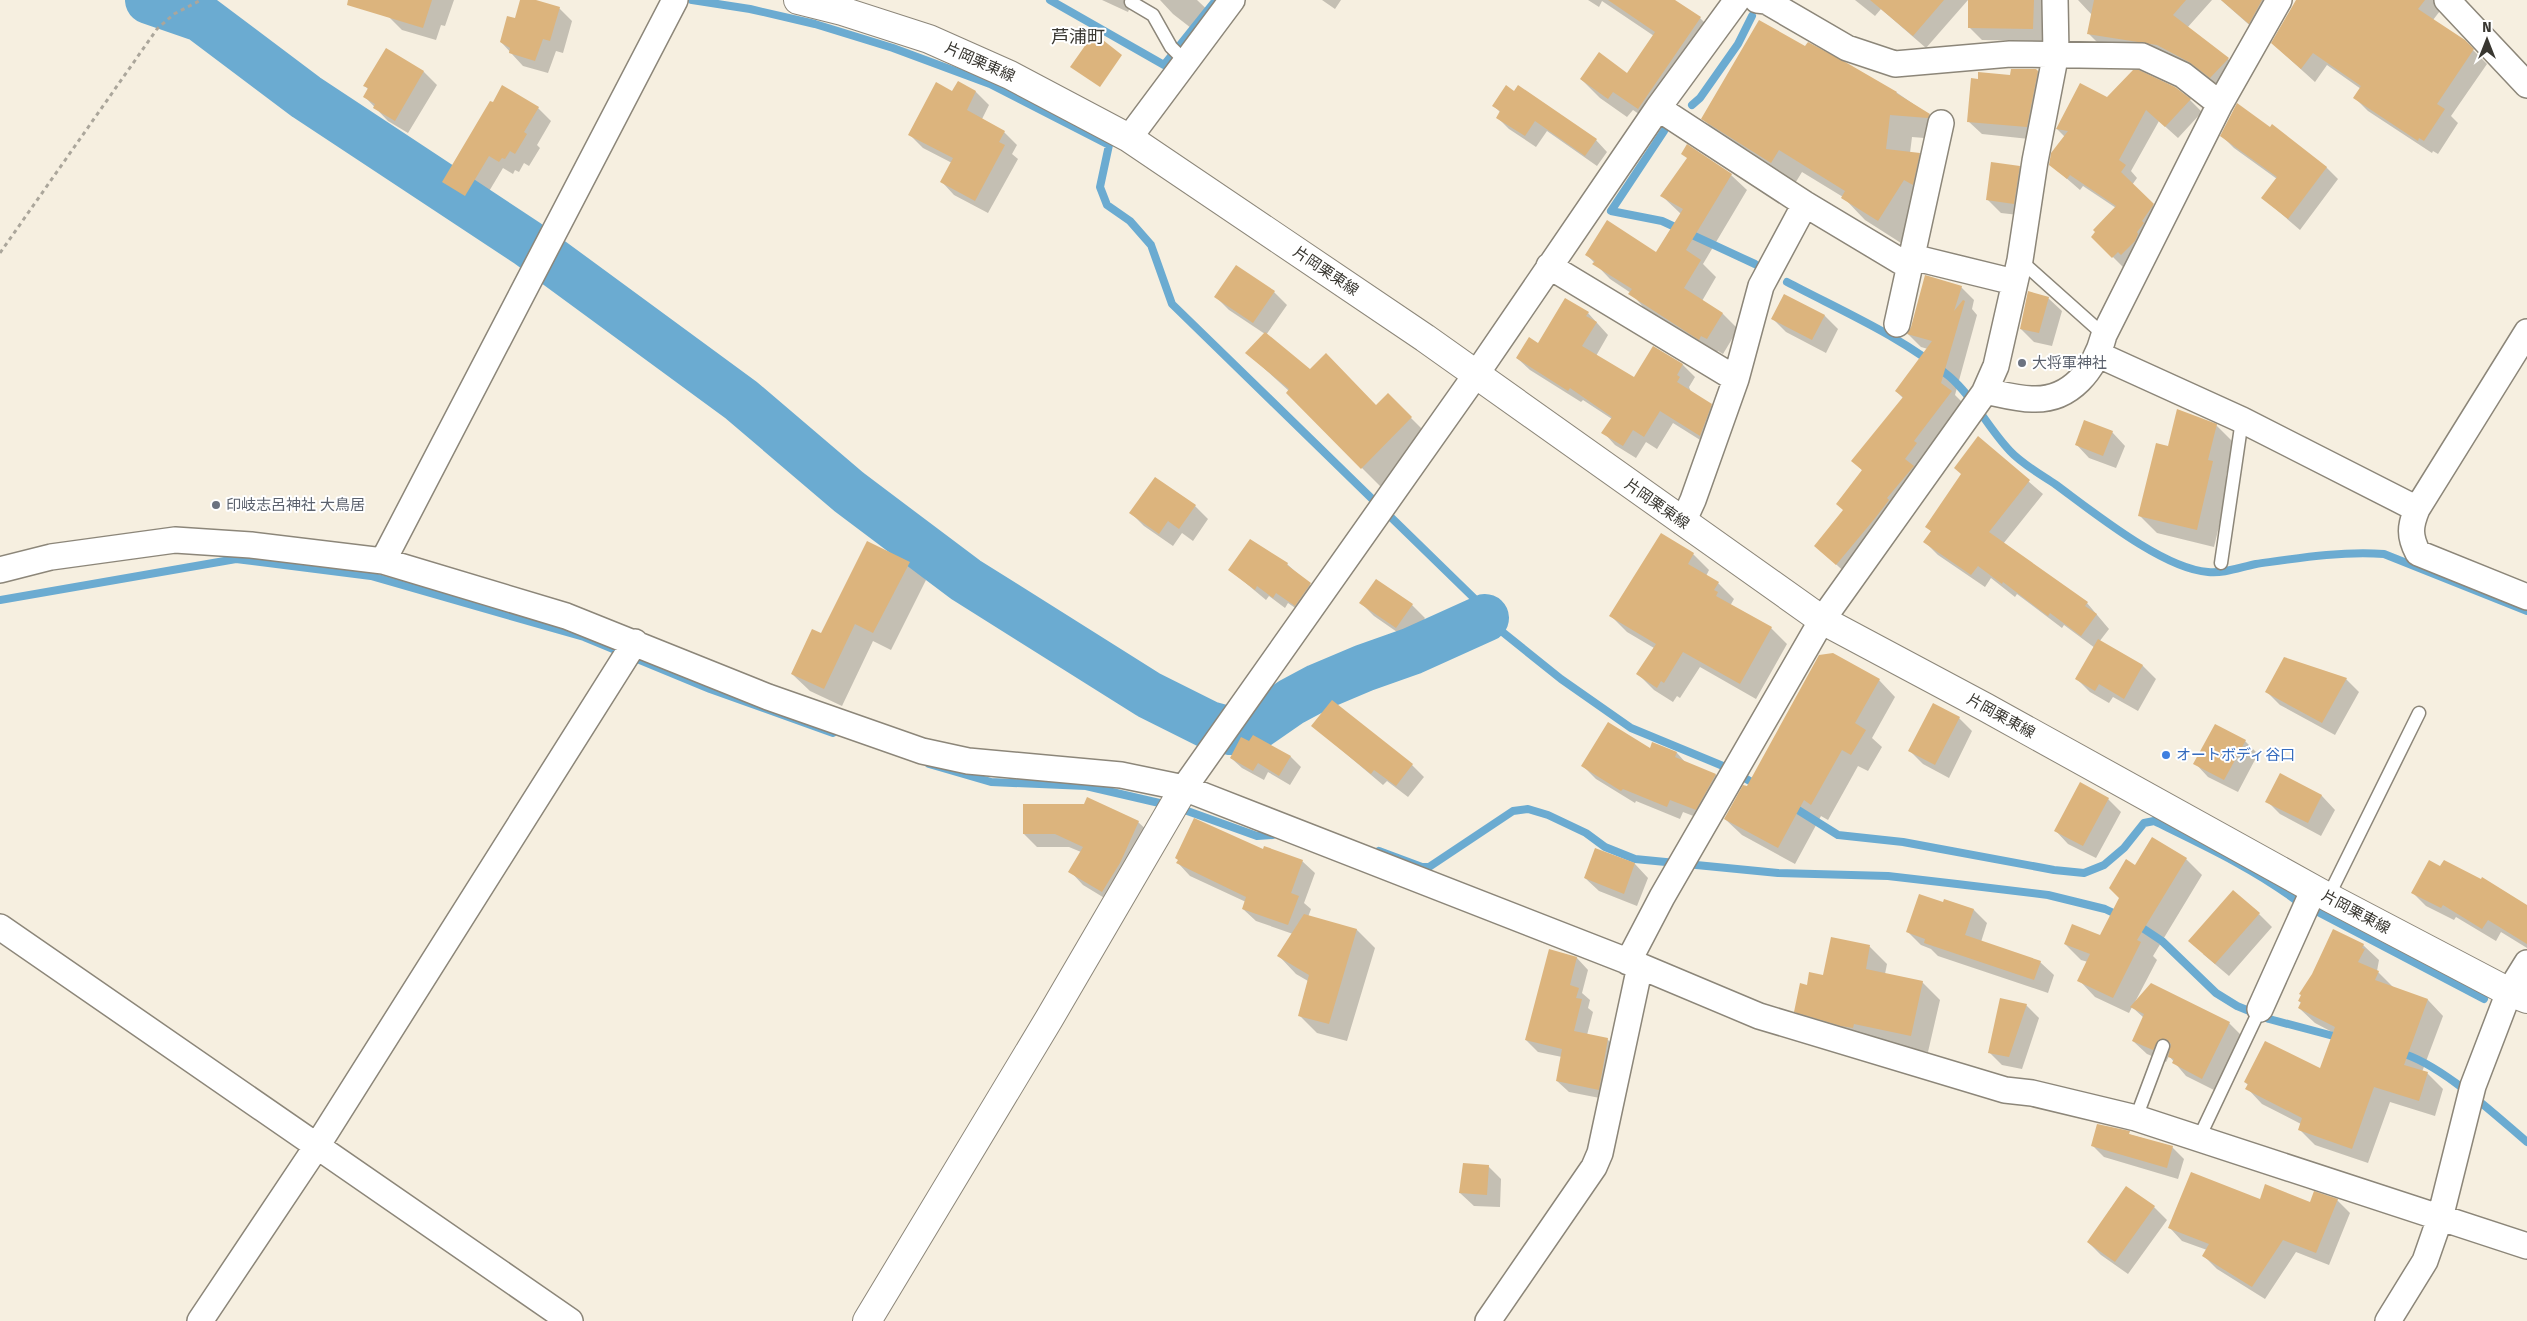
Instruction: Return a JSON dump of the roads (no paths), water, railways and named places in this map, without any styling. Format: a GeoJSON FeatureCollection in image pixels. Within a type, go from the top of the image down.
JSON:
{"type":"FeatureCollection","features":[{"type":"Feature","properties":{"kind":"main road","name":"片岡栗東線"},"geometry":{"type":"LineString","coordinates":[[798,0],[842,11],[928,39],[1010,74],[1129,138],[1425,338],[1475,376],[1822,620],[2321,893],[2518,996]]}},
{"type":"Feature","properties":{"kind":"main road"},"geometry":{"type":"LineString","coordinates":[[867,1321],[1049,1019],[1184,788]]}},
{"type":"Feature","properties":{"kind":"street"},"geometry":{"type":"LineString","coordinates":[[383,561],[675,0]]}},
{"type":"Feature","properties":{"kind":"street"},"geometry":{"type":"LineString","coordinates":[[1184,788],[1475,376],[1658,108],[1737,0]]}},
{"type":"Feature","properties":{"kind":"street"},"geometry":{"type":"LineString","coordinates":[[1757,0],[1766,2],[1847,48],[1895,64],[2010,54],[2056,53],[2142,56],[2183,75],[2220,104]]}},
{"type":"Feature","properties":{"kind":"street"},"geometry":{"type":"LineString","coordinates":[[1488,1321],[1594,1167],[1600,1153],[1634,964],[1662,897],[1822,620],[1985,392],[1996,366],[2017,271],[2035,161],[2056,53],[2055,0]]}},
{"type":"Feature","properties":{"kind":"street"},"geometry":{"type":"LineString","coordinates":[[1985,392],[2032,400],[2062,394],[2083,378],[2102,345],[2220,104],[2279,0]]}},
{"type":"Feature","properties":{"kind":"street"},"geometry":{"type":"LineString","coordinates":[[2447,0],[2527,85]]}},
{"type":"Feature","properties":{"kind":"street"},"geometry":{"type":"LineString","coordinates":[[1129,138],[1180,56],[1228,2]]}},
{"type":"Feature","properties":{"kind":"street"},"geometry":{"type":"LineString","coordinates":[[1658,108],[1805,204],[1911,262],[2017,271]]}},
{"type":"Feature","properties":{"kind":"street"},"geometry":{"type":"LineString","coordinates":[[1897,324],[1941,123]]}},
{"type":"Feature","properties":{"kind":"street"},"geometry":{"type":"LineString","coordinates":[[1683,522],[1693,500],[1736,379],[1761,286],[1805,204]]}},
{"type":"Feature","properties":{"kind":"street"},"geometry":{"type":"LineString","coordinates":[[1549,266],[1736,379]]}},
{"type":"Feature","properties":{"kind":"street"},"geometry":{"type":"LineString","coordinates":[[2527,332],[2417,509],[2410,525],[2412,541],[2418,553],[2527,598]]}},
{"type":"Feature","properties":{"kind":"street"},"geometry":{"type":"LineString","coordinates":[[2102,345],[2242,420],[2417,509]]}},
{"type":"Feature","properties":{"kind":"street"},"geometry":{"type":"LineString","coordinates":[[0,570],[51,557],[175,540],[251,545],[383,561],[566,616],[635,642],[768,697],[922,751],[968,761],[1121,774],[1184,788],[1634,964],[1759,1016],[2005,1090],[2032,1092],[2136,1118],[2198,1140],[2527,1246]]}},
{"type":"Feature","properties":{"kind":"street"},"geometry":{"type":"LineString","coordinates":[[200,1321],[317,1146],[635,642]]}},
{"type":"Feature","properties":{"kind":"street"},"geometry":{"type":"LineString","coordinates":[[2260,1009],[2321,893]]}},
{"type":"Feature","properties":{"kind":"street"},"geometry":{"type":"LineString","coordinates":[[0,927],[570,1321]]}},
{"type":"Feature","properties":{"kind":"street"},"geometry":{"type":"LineString","coordinates":[[2388,1321],[2425,1261],[2440,1218],[2473,1086],[2518,996],[2527,963]]}},
{"type":"Feature","properties":{"kind":"lane"},"geometry":{"type":"LineString","coordinates":[[1132,0],[1131,2],[1153,15],[1180,56]]}},
{"type":"Feature","properties":{"kind":"lane"},"geometry":{"type":"LineString","coordinates":[[2017,271],[2102,345]]}},
{"type":"Feature","properties":{"kind":"lane"},"geometry":{"type":"LineString","coordinates":[[2221,563],[2242,420]]}},
{"type":"Feature","properties":{"kind":"lane"},"geometry":{"type":"LineString","coordinates":[[2321,893],[2419,713]]}},
{"type":"Feature","properties":{"kind":"lane"},"geometry":{"type":"LineString","coordinates":[[2198,1140],[2260,1009]]}},
{"type":"Feature","properties":{"kind":"lane"},"geometry":{"type":"LineString","coordinates":[[2136,1118],[2163,1046]]}},
{"type":"Feature","properties":{"kind":"waterway"},"geometry":{"type":"LineString","coordinates":[[149,0],[201,18],[306,97],[527,243],[741,400],[849,492],[966,580],[1149,695],[1209,725],[1231,731],[1252,729],[1291,702],[1319,687],[1412,651],[1485,618]]}},
{"type":"Feature","properties":{"kind":"waterway"},"geometry":{"type":"LineString","coordinates":[[692,0],[750,9],[815,24],[893,48],[990,84],[1109,145],[1100,187],[1107,205],[1130,221],[1151,245],[1172,304],[1480,604],[1485,618],[1561,679],[1631,728],[1723,766],[1757,785]]}},
{"type":"Feature","properties":{"kind":"waterway"},"geometry":{"type":"LineString","coordinates":[[1050,0],[1164,65],[1216,0]]}},
{"type":"Feature","properties":{"kind":"waterway"},"geometry":{"type":"LineString","coordinates":[[1692,105],[1700,98],[1738,44],[1752,16]]}},
{"type":"Feature","properties":{"kind":"waterway"},"geometry":{"type":"LineString","coordinates":[[1664,131],[1611,211],[1662,221],[1755,264]]}},
{"type":"Feature","properties":{"kind":"waterway"},"geometry":{"type":"LineString","coordinates":[[1787,282],[1872,325],[1932,363],[1959,385],[2002,442],[2020,460],[2128,537],[2170,561],[2190,568],[2214,572],[2256,564],[2320,556],[2352,553],[2384,554],[2527,611]]}},
{"type":"Feature","properties":{"kind":"waterway"},"geometry":{"type":"LineString","coordinates":[[0,600],[236,559],[371,576],[584,637],[710,689],[833,733]]}},
{"type":"Feature","properties":{"kind":"waterway"},"geometry":{"type":"LineString","coordinates":[[929,764],[991,782],[1086,786],[1168,805]]}},
{"type":"Feature","properties":{"kind":"waterway"},"geometry":{"type":"LineString","coordinates":[[1790,805],[1838,835],[1903,842],[2054,870],[2084,873],[2104,865],[2124,848],[2144,823],[2154,821],[2263,878],[2297,901],[2484,999]]}},
{"type":"Feature","properties":{"kind":"waterway"},"geometry":{"type":"LineString","coordinates":[[1179,808],[1257,836],[1273,835],[1278,830]]}},
{"type":"Feature","properties":{"kind":"waterway"},"geometry":{"type":"LineString","coordinates":[[1379,851],[1422,867],[1429,867],[1513,811],[1528,809],[1548,815],[1586,833],[1605,847],[1635,859],[1778,873],[1888,876],[1957,884],[2048,895],[2105,909],[2120,916]]}},
{"type":"Feature","properties":{"kind":"waterway"},"geometry":{"type":"LineString","coordinates":[[2135,923],[2162,941],[2216,993],[2237,1006],[2269,1019],[2341,1038]]}},
{"type":"Feature","properties":{"kind":"waterway"},"geometry":{"type":"LineString","coordinates":[[2398,1052],[2431,1067],[2466,1090],[2527,1142]]}},
{"type":"Feature","properties":{"kind":"place","name":"大将軍神社"},"geometry":{"type":"Point","coordinates":[2022,363]}},
{"type":"Feature","properties":{"kind":"place","name":"印岐志呂神社 大鳥居"},"geometry":{"type":"Point","coordinates":[216,505]}},
{"type":"Feature","properties":{"kind":"place","name":"オートボディ谷口"},"geometry":{"type":"Point","coordinates":[2166,755]}},
{"type":"Feature","properties":{"kind":"district","name":"芦浦町"},"geometry":{"type":"Point","coordinates":[1078,37]}}]}
